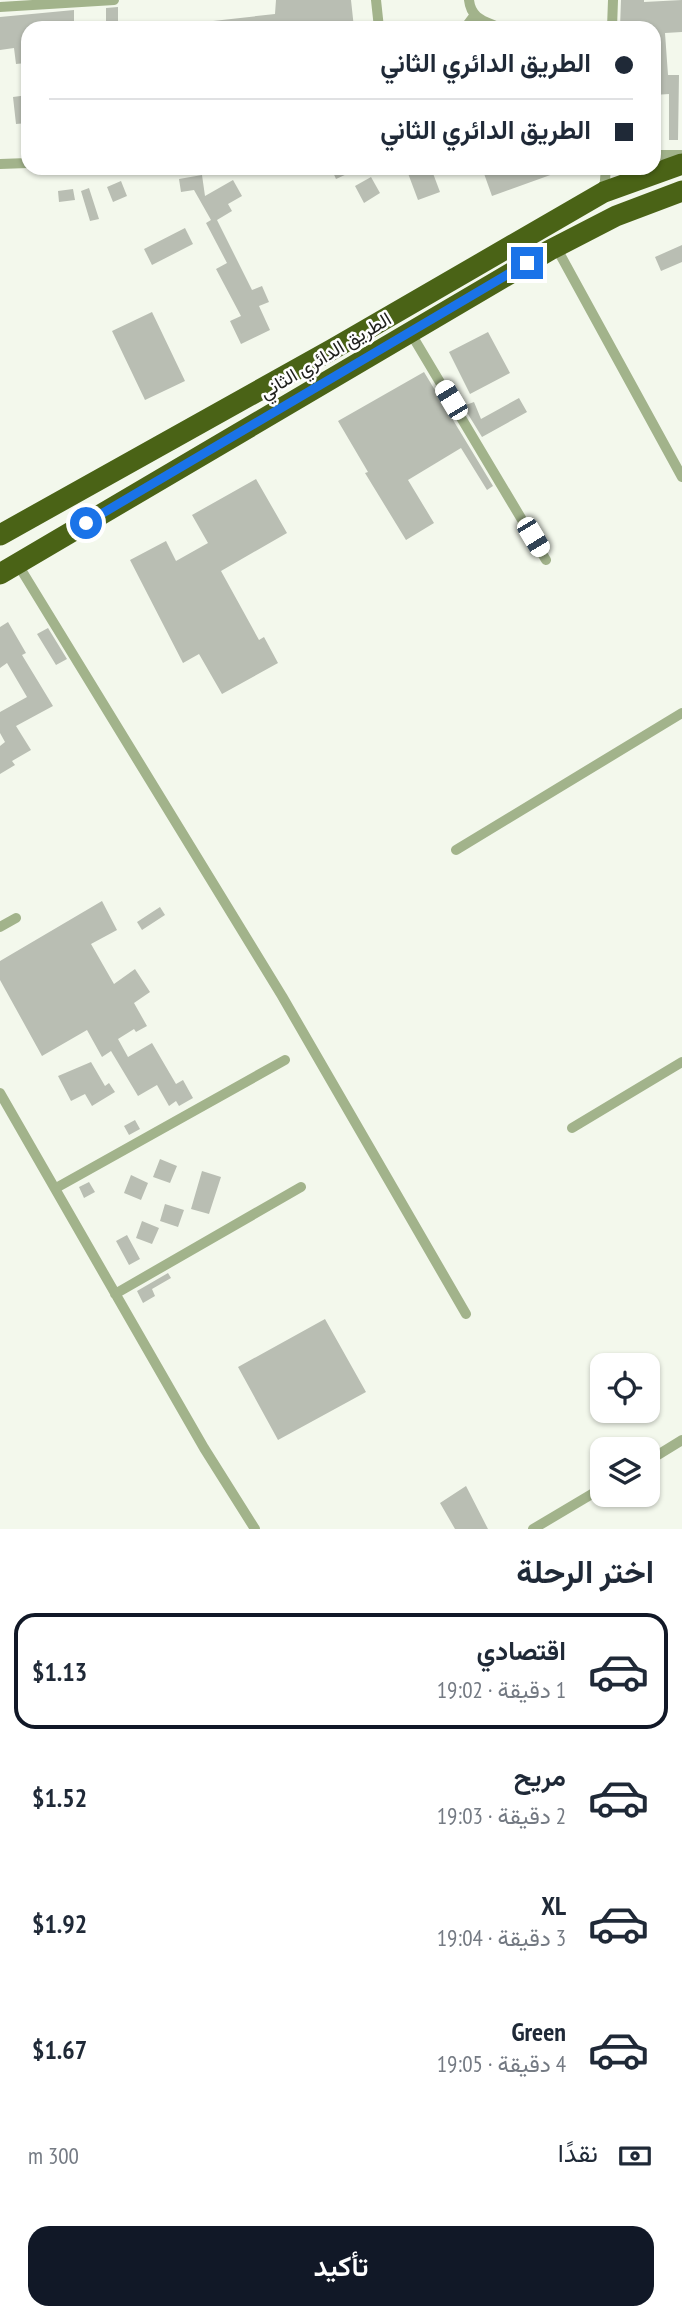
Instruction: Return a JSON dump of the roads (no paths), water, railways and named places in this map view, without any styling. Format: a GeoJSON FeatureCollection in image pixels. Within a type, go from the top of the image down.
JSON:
{"type":"FeatureCollection","features":[{"type":"Feature","properties":{"kind":"highway","name":"الطريق الدائري الثاني"},"geometry":{"type":"LineString","coordinates":[[661,172],[682,164]]}},
{"type":"Feature","properties":{"kind":"highway","name":"الطريق الدائري الثاني"},"geometry":{"type":"LineString","coordinates":[[0,535],[333,349],[604,192],[651,175]]}},
{"type":"Feature","properties":{"kind":"highway","name":"الطريق الدائري الثاني"},"geometry":{"type":"LineString","coordinates":[[9,569],[556,247],[616,216],[682,191]]}},
{"type":"Feature","properties":{"kind":"street"},"geometry":{"type":"LineString","coordinates":[[0,7],[114,0]]}},
{"type":"Feature","properties":{"kind":"street"},"geometry":{"type":"LineString","coordinates":[[376,0],[378,21]]}},
{"type":"Feature","properties":{"kind":"street"},"geometry":{"type":"LineString","coordinates":[[469,0],[474,16],[485,21]]}},
{"type":"Feature","properties":{"kind":"street"},"geometry":{"type":"LineString","coordinates":[[612,21],[613,0]]}},
{"type":"Feature","properties":{"kind":"street"},"geometry":{"type":"LineString","coordinates":[[470,21],[474,16]]}},
{"type":"Feature","properties":{"kind":"street"},"geometry":{"type":"LineString","coordinates":[[661,155],[682,155]]}},
{"type":"Feature","properties":{"kind":"street"},"geometry":{"type":"LineString","coordinates":[[0,164],[21,163]]}},
{"type":"Feature","properties":{"kind":"street"},"geometry":{"type":"LineString","coordinates":[[604,192],[605,175]]}},
{"type":"Feature","properties":{"kind":"street"},"geometry":{"type":"LineString","coordinates":[[556,247],[682,477]]}},
{"type":"Feature","properties":{"kind":"street"},"geometry":{"type":"LineString","coordinates":[[410,332],[546,560]]}},
{"type":"Feature","properties":{"kind":"street"},"geometry":{"type":"LineString","coordinates":[[9,569],[282,996],[466,1314]]}},
{"type":"Feature","properties":{"kind":"street"},"geometry":{"type":"LineString","coordinates":[[456,850],[682,713]]}},
{"type":"Feature","properties":{"kind":"street"},"geometry":{"type":"LineString","coordinates":[[0,927],[16,918]]}},
{"type":"Feature","properties":{"kind":"street"},"geometry":{"type":"LineString","coordinates":[[56,1188],[285,1060]]}},
{"type":"Feature","properties":{"kind":"street"},"geometry":{"type":"LineString","coordinates":[[572,1128],[682,1062]]}},
{"type":"Feature","properties":{"kind":"street"},"geometry":{"type":"LineString","coordinates":[[0,1093],[204,1448],[255,1529]]}},
{"type":"Feature","properties":{"kind":"street"},"geometry":{"type":"LineString","coordinates":[[115,1294],[301,1187]]}},
{"type":"Feature","properties":{"kind":"street"},"geometry":{"type":"LineString","coordinates":[[660,1454],[682,1440]]}},
{"type":"Feature","properties":{"kind":"street"},"geometry":{"type":"LineString","coordinates":[[533,1529],[590,1495]]}}]}
